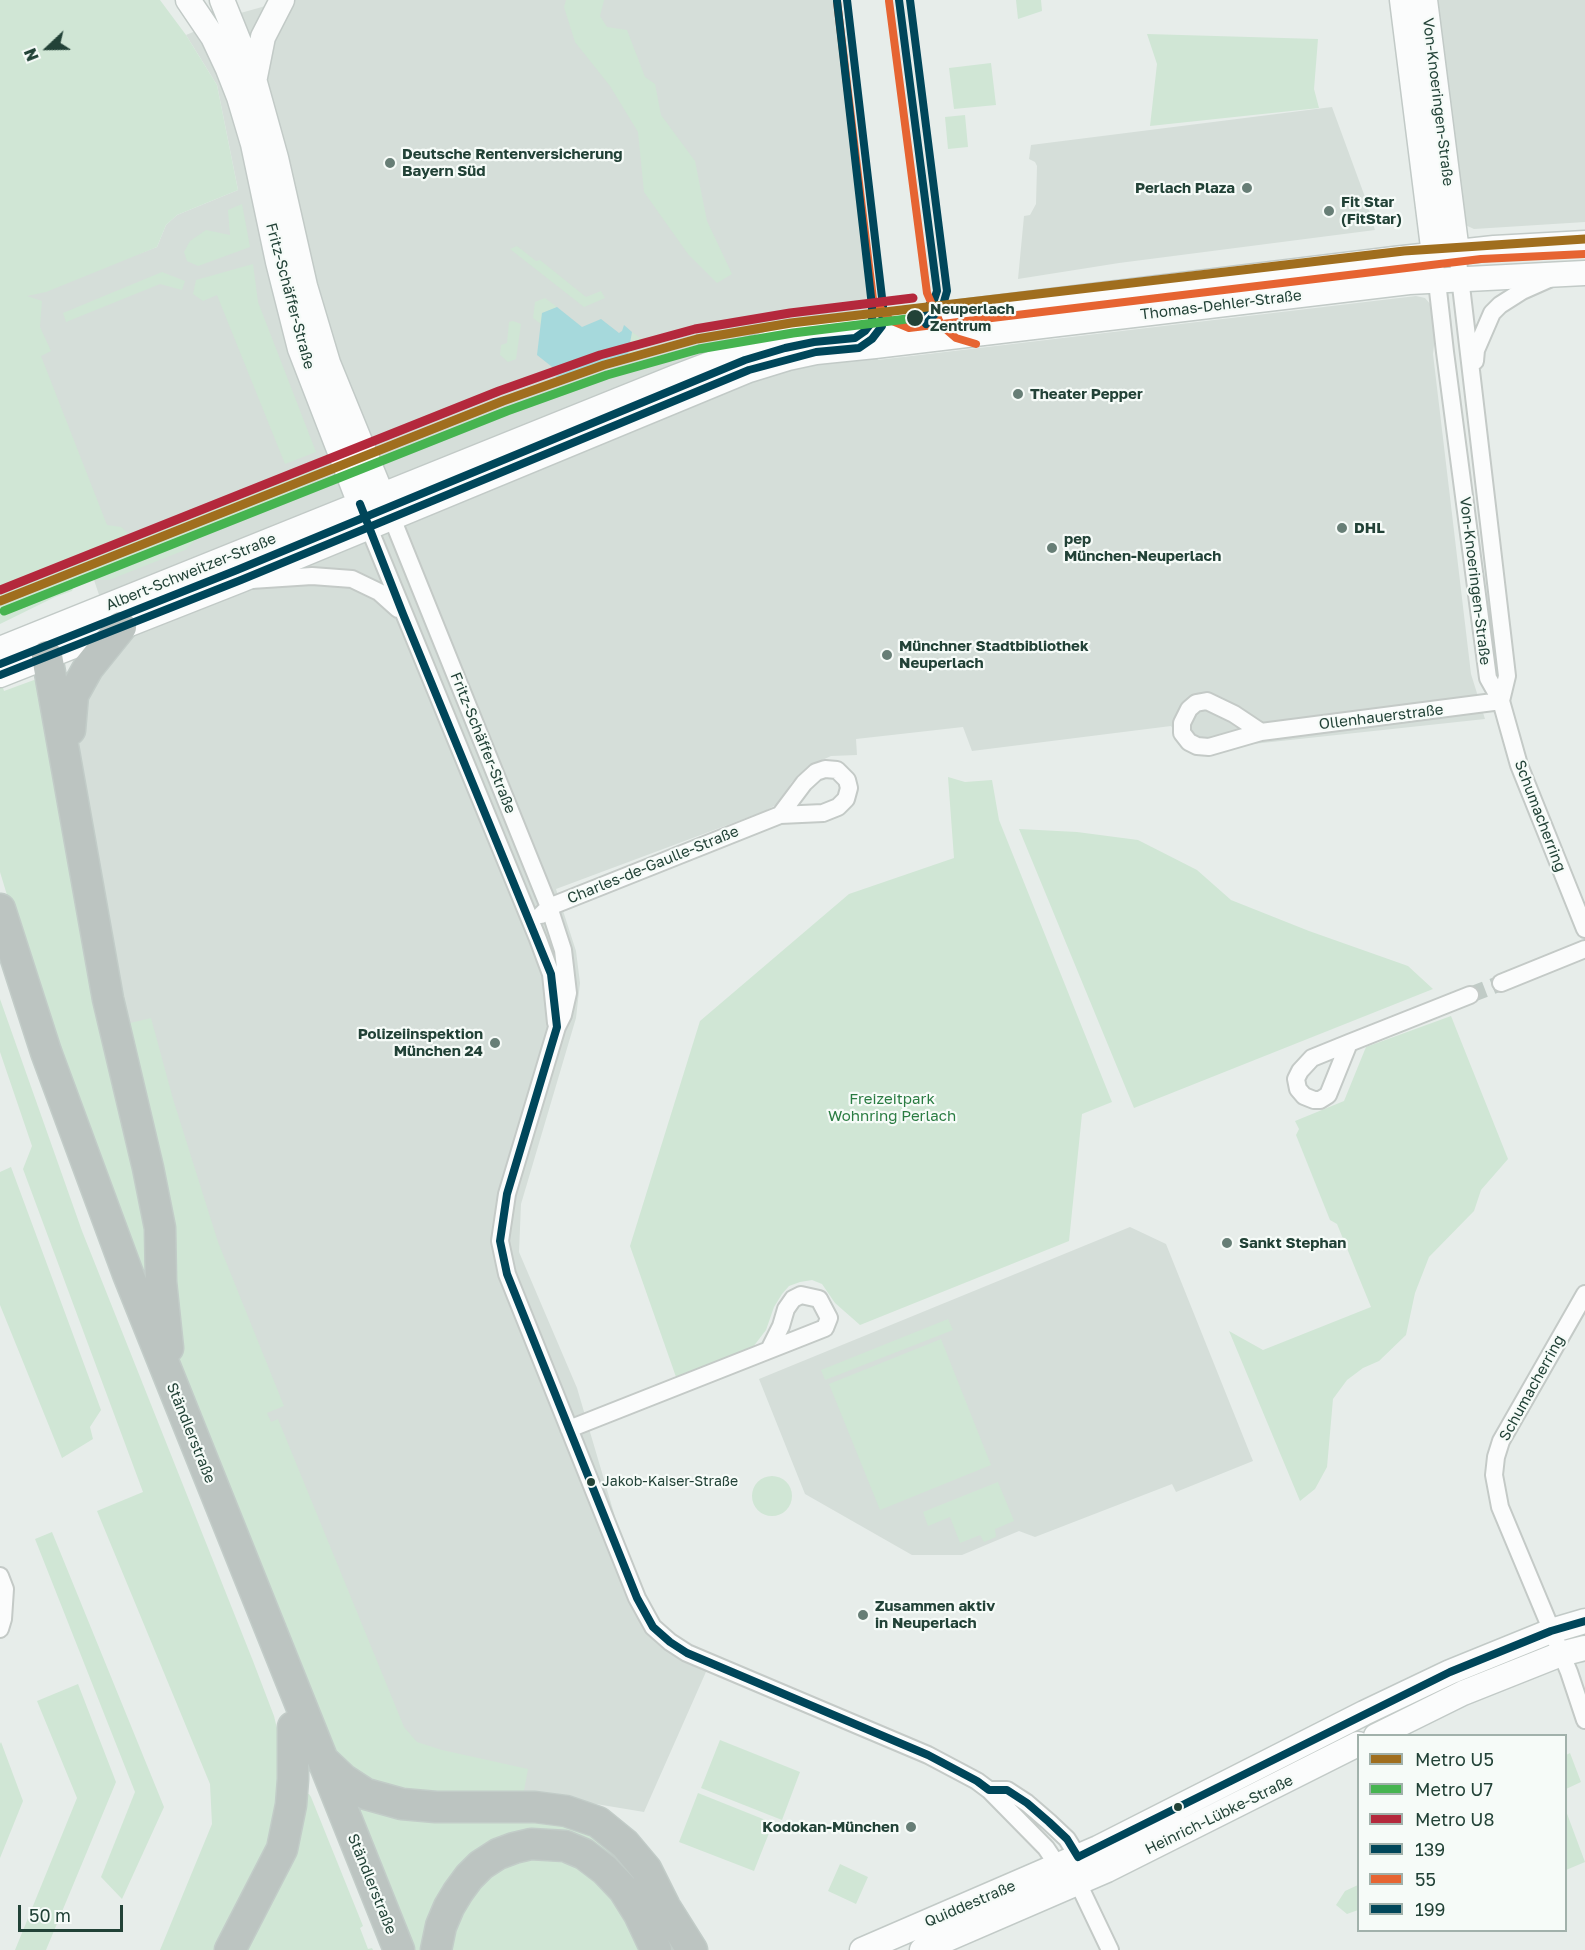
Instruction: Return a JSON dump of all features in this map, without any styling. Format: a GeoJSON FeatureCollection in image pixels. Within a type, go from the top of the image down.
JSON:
{"type":"FeatureCollection","features":[{"type":"Feature","properties":{"kind":"highway"},"geometry":{"type":"LineString","coordinates":[[121,627],[88,668],[73,695],[70,717],[70,775],[108,999],[160,1228],[161,1282],[169,1355],[165,1369]]}},
{"type":"Feature","properties":{"kind":"highway"},"geometry":{"type":"LineString","coordinates":[[24,650],[70,775]]}},
{"type":"Feature","properties":{"kind":"highway","name":"Ständlerstraße"},"geometry":{"type":"LineString","coordinates":[[0,909],[71,1122],[165,1369],[399,1950]]}},
{"type":"Feature","properties":{"kind":"highway","name":"Ständlerstraße"},"geometry":{"type":"LineString","coordinates":[[0,962],[56,1128],[93,1226],[383,1950]]}},
{"type":"Feature","properties":{"kind":"highway"},"geometry":{"type":"LineString","coordinates":[[230,1950],[282,1849],[293,1788],[293,1727]]}},
{"type":"Feature","properties":{"kind":"highway"},"geometry":{"type":"LineString","coordinates":[[322,1760],[351,1785],[366,1794],[402,1804],[436,1807],[535,1807],[566,1811],[598,1822],[619,1838],[646,1869],[665,1908],[692,1950]]}},
{"type":"Feature","properties":{"kind":"highway"},"geometry":{"type":"LineString","coordinates":[[436,1950],[441,1926],[449,1907],[469,1877],[481,1865],[498,1854],[531,1844],[565,1846],[584,1854],[605,1870],[624,1890],[662,1949]]}},
{"type":"Feature","properties":{"kind":"highway"},"geometry":{"type":"LineString","coordinates":[[662,1949],[665,1908]]}},
{"type":"Feature","properties":{"kind":"main road","name":"Fritz-Schäffer-Straße"},"geometry":{"type":"LineString","coordinates":[[222,0],[254,80],[276,158],[305,286],[371,500],[369,528]]}},
{"type":"Feature","properties":{"kind":"main road"},"geometry":{"type":"LineString","coordinates":[[254,80],[263,37],[282,0]]}},
{"type":"Feature","properties":{"kind":"main road","name":"Von-Knoeringen-Straße"},"geometry":{"type":"LineString","coordinates":[[1402,0],[1446,253]]}},
{"type":"Feature","properties":{"kind":"main road","name":"Von-Knoeringen-Straße"},"geometry":{"type":"LineString","coordinates":[[1425,0],[1446,253]]}},
{"type":"Feature","properties":{"kind":"main road","name":"Fritz-Schäffer-Straße"},"geometry":{"type":"LineString","coordinates":[[195,1],[239,97],[253,144],[278,262],[300,349],[371,500],[392,518]]}},
{"type":"Feature","properties":{"kind":"main road","name":"Thomas-Dehler-Straße"},"geometry":{"type":"LineString","coordinates":[[369,528],[749,370],[816,352],[859,336],[1446,253],[1503,247],[1585,243]]}},
{"type":"Feature","properties":{"kind":"main road","name":"Thomas-Dehler-Straße"},"geometry":{"type":"LineString","coordinates":[[371,500],[747,350],[793,336],[859,336],[1409,282],[1585,273]]}},
{"type":"Feature","properties":{"kind":"main road","name":"Albert-Schweitzer-Straße"},"geometry":{"type":"LineString","coordinates":[[0,675],[24,650],[371,500]]}},
{"type":"Feature","properties":{"kind":"main road","name":"Albert-Schweitzer-Straße"},"geometry":{"type":"LineString","coordinates":[[24,650],[121,627],[369,528]]}},
{"type":"Feature","properties":{"kind":"main road","name":"Heinrich-Lübke-Straße"},"geometry":{"type":"LineString","coordinates":[[1068,1861],[1450,1672],[1551,1631],[1585,1620]]}},
{"type":"Feature","properties":{"kind":"main road"},"geometry":{"type":"LineString","coordinates":[[1380,1734],[1462,1693],[1561,1654],[1585,1648]]}},
{"type":"Feature","properties":{"kind":"main road","name":"Heinrich-Lübke-Straße"},"geometry":{"type":"LineString","coordinates":[[1078,1883],[1357,1745]]}},
{"type":"Feature","properties":{"kind":"main road","name":"Quiddestraße"},"geometry":{"type":"LineString","coordinates":[[862,1950],[1068,1861]]}},
{"type":"Feature","properties":{"kind":"main road","name":"Quiddestraße"},"geometry":{"type":"LineString","coordinates":[[922,1950],[1078,1883]]}},
{"type":"Feature","properties":{"kind":"street","name":"Von-Knoeringen-Straße"},"geometry":{"type":"LineString","coordinates":[[1446,253],[1488,678],[1501,701]]}},
{"type":"Feature","properties":{"kind":"street"},"geometry":{"type":"LineString","coordinates":[[1446,253],[1449,280]]}},
{"type":"Feature","properties":{"kind":"street","name":"Von-Knoeringen-Straße"},"geometry":{"type":"LineString","coordinates":[[1473,382],[1476,350],[1492,313],[1522,291],[1559,274]]}},
{"type":"Feature","properties":{"kind":"street","name":"Von-Knoeringen-Straße"},"geometry":{"type":"LineString","coordinates":[[1449,280],[1473,382],[1507,676],[1501,701]]}},
{"type":"Feature","properties":{"kind":"street","name":"Fritz-Schäffer-Straße"},"geometry":{"type":"LineString","coordinates":[[392,518],[549,907],[563,950],[568,984],[564,1015],[557,1027],[507,1194],[500,1241],[507,1275],[637,1598],[653,1627],[670,1642],[703,1660],[928,1755],[977,1781],[989,1790],[1007,1791],[1027,1803],[1067,1839],[1068,1861]]}},
{"type":"Feature","properties":{"kind":"street","name":"Fritz-Schäffer-Straße"},"geometry":{"type":"LineString","coordinates":[[369,528],[532,923],[551,974],[557,1027]]}},
{"type":"Feature","properties":{"kind":"street","name":"Albert-Schweitzer-Straße"},"geometry":{"type":"LineString","coordinates":[[241,580],[278,580],[312,576],[352,579],[379,592],[403,614]]}},
{"type":"Feature","properties":{"kind":"street","name":"Ollenhauerstraße"},"geometry":{"type":"LineString","coordinates":[[1261,732],[1501,701]]}},
{"type":"Feature","properties":{"kind":"street","name":"Schumacherring"},"geometry":{"type":"LineString","coordinates":[[1501,701],[1519,765],[1585,929]]}},
{"type":"Feature","properties":{"kind":"street","name":"Charles-de-Gaulle-Straße"},"geometry":{"type":"LineString","coordinates":[[532,923],[549,907],[780,815]]}},
{"type":"Feature","properties":{"kind":"street"},"geometry":{"type":"LineString","coordinates":[[1501,983],[1585,949]]}},
{"type":"Feature","properties":{"kind":"street"},"geometry":{"type":"LineString","coordinates":[[1349,1043],[1470,995]]}},
{"type":"Feature","properties":{"kind":"street","name":"Schumacherring"},"geometry":{"type":"LineString","coordinates":[[1585,1294],[1501,1441],[1494,1475],[1500,1507],[1561,1654],[1585,1720]]}},
{"type":"Feature","properties":{"kind":"street"},"geometry":{"type":"LineString","coordinates":[[569,1429],[770,1348]]}},
{"type":"Feature","properties":{"kind":"street"},"geometry":{"type":"LineString","coordinates":[[0,1576],[4,1589],[3,1620],[0,1629]]}},
{"type":"Feature","properties":{"kind":"street"},"geometry":{"type":"LineString","coordinates":[[1068,1861],[1110,1950]]}},
{"type":"Feature","properties":{"kind":"shaded area"},"geometry":{"type":"Polygon","coordinates":[[[287,0],[838,0],[878,360],[1416,296],[1425,298],[1431,305],[1433,313],[1436,329],[1433,354],[1471,674],[1485,719],[1225,747],[1177,736],[1171,726],[972,751],[963,727],[856,739],[857,755],[831,756],[807,767],[791,783],[783,801],[765,811],[556,889],[576,951],[580,983],[576,1018],[521,1204],[519,1252],[577,1388],[639,1598],[668,1641],[709,1665],[644,1812],[578,1801],[384,1794],[167,1221],[74,754],[75,716],[97,673],[119,654],[94,580],[25,296],[157,247],[166,225],[177,215],[238,190],[217,85],[186,35],[237,14],[287,0]]]}},
{"type":"Feature","properties":{"kind":"shaded area"},"geometry":{"type":"Polygon","coordinates":[[[1435,0],[1585,0],[1585,222],[1474,229],[1463,224],[1435,0]]]}},
{"type":"Feature","properties":{"kind":"shaded area","name":"Perlach Plaza"},"geometry":{"type":"Polygon","coordinates":[[[1332,107],[1375,230],[1119,263],[1018,279],[1024,216],[1030,215],[1036,204],[1037,166],[1029,159],[1031,145],[1332,107]]]}},
{"type":"Feature","properties":{"kind":"shaded area"},"geometry":{"type":"Polygon","coordinates":[[[1130,1227],[1166,1244],[1253,1461],[1176,1492],[1172,1484],[1035,1537],[1019,1531],[962,1555],[912,1555],[805,1494],[759,1379],[1130,1227]]]}},
{"type":"Feature","properties":{"kind":"green space"},"geometry":{"type":"Polygon","coordinates":[[[0,0],[160,0],[186,35],[217,85],[238,190],[177,215],[166,225],[157,247],[46,292],[27,296],[42,301],[40,327],[51,351],[41,356],[107,525],[121,527],[131,539],[303,468],[318,463],[319,467],[313,482],[306,491],[205,531],[185,550],[109,580],[77,577],[72,591],[0,624],[0,0]]]}},
{"type":"Feature","properties":{"kind":"green space"},"geometry":{"type":"Polygon","coordinates":[[[566,0],[604,0],[600,16],[607,27],[627,30],[645,77],[655,84],[661,115],[695,161],[707,221],[732,274],[717,283],[688,254],[644,192],[638,132],[610,86],[575,42],[564,7],[566,0]]]}},
{"type":"Feature","properties":{"kind":"green space"},"geometry":{"type":"Polygon","coordinates":[[[1016,0],[1041,0],[1042,11],[1018,19],[1016,0]]]}},
{"type":"Feature","properties":{"kind":"green space"},"geometry":{"type":"Polygon","coordinates":[[[1147,34],[1318,39],[1314,89],[1319,108],[1150,126],[1157,64],[1147,34]]]}},
{"type":"Feature","properties":{"kind":"green space"},"geometry":{"type":"Polygon","coordinates":[[[991,63],[996,105],[954,109],[949,68],[991,63]]]}},
{"type":"Feature","properties":{"kind":"green space"},"geometry":{"type":"Polygon","coordinates":[[[965,115],[968,147],[948,149],[945,117],[965,115]]]}},
{"type":"Feature","properties":{"kind":"green space"},"geometry":{"type":"Polygon","coordinates":[[[242,204],[250,247],[198,266],[187,261],[184,252],[190,241],[206,230],[230,235],[228,210],[242,204]]]}},
{"type":"Feature","properties":{"kind":"green space"},"geometry":{"type":"Polygon","coordinates":[[[517,246],[536,261],[540,260],[586,297],[601,291],[605,298],[584,307],[510,249],[517,246]]]}},
{"type":"Feature","properties":{"kind":"green space"},"geometry":{"type":"Polygon","coordinates":[[[253,264],[258,302],[316,452],[285,464],[217,295],[203,301],[193,294],[196,280],[253,264]]]}},
{"type":"Feature","properties":{"kind":"green space"},"geometry":{"type":"Polygon","coordinates":[[[162,272],[185,281],[182,290],[160,284],[66,322],[63,313],[162,272]]]}},
{"type":"Feature","properties":{"kind":"green space"},"geometry":{"type":"Polygon","coordinates":[[[545,298],[557,307],[542,313],[541,324],[533,318],[535,302],[545,298]]]}},
{"type":"Feature","properties":{"kind":"green space"},"geometry":{"type":"Polygon","coordinates":[[[509,322],[521,324],[516,359],[508,362],[500,355],[501,345],[507,343],[509,322]]]}},
{"type":"Feature","properties":{"kind":"green space"},"geometry":{"type":"Polygon","coordinates":[[[632,332],[646,342],[644,351],[642,352],[638,343],[634,345],[637,354],[621,361],[619,359],[628,354],[632,332]]]}},
{"type":"Feature","properties":{"kind":"green space"},"geometry":{"type":"Polygon","coordinates":[[[0,677],[4,691],[34,680],[45,686],[152,1247],[145,1291],[25,954],[0,872],[0,677]]]}},
{"type":"Feature","properties":{"kind":"green space","name":"Freizeitpark Wohnring Perlach"},"geometry":{"type":"Polygon","coordinates":[[[948,777],[965,782],[992,780],[999,820],[1112,1102],[1082,1114],[1069,1241],[860,1325],[835,1303],[822,1284],[812,1280],[800,1282],[789,1286],[782,1294],[774,1307],[766,1330],[753,1347],[676,1377],[630,1246],[700,1021],[849,894],[954,858],[948,777]]]}},
{"type":"Feature","properties":{"kind":"green space"},"geometry":{"type":"Polygon","coordinates":[[[1019,829],[1077,832],[1138,840],[1197,870],[1231,900],[1408,966],[1433,989],[1134,1108],[1019,829]]]}},
{"type":"Feature","properties":{"kind":"green space"},"geometry":{"type":"Polygon","coordinates":[[[0,999],[82,1231],[253,1661],[274,1716],[280,1741],[275,1833],[214,1950],[160,1950],[212,1824],[210,1784],[97,1511],[143,1492],[23,1169],[32,1146],[0,1052],[0,999]]]}},
{"type":"Feature","properties":{"kind":"green space"},"geometry":{"type":"Polygon","coordinates":[[[1451,1016],[1508,1159],[1481,1190],[1474,1211],[1429,1257],[1415,1293],[1406,1335],[1379,1361],[1363,1368],[1347,1380],[1333,1399],[1327,1467],[1315,1489],[1300,1501],[1229,1331],[1263,1350],[1371,1307],[1337,1224],[1330,1220],[1296,1135],[1299,1129],[1295,1121],[1344,1101],[1366,1047],[1451,1016]]]}},
{"type":"Feature","properties":{"kind":"green space"},"geometry":{"type":"Polygon","coordinates":[[[151,1018],[173,1099],[218,1242],[284,1406],[267,1413],[271,1422],[278,1419],[404,1727],[417,1742],[442,1750],[528,1769],[523,1796],[384,1794],[342,1771],[179,1362],[122,1025],[151,1018]]]}},
{"type":"Feature","properties":{"kind":"green space"},"geometry":{"type":"Polygon","coordinates":[[[11,1167],[101,1410],[90,1427],[93,1439],[62,1458],[0,1305],[0,1172],[11,1167]]]}},
{"type":"Feature","properties":{"kind":"green space"},"geometry":{"type":"Polygon","coordinates":[[[948,1319],[953,1330],[825,1380],[821,1370],[948,1319]]]}},
{"type":"Feature","properties":{"kind":"green space"},"geometry":{"type":"Polygon","coordinates":[[[941,1339],[991,1465],[880,1510],[829,1384],[941,1339]]]}},
{"type":"Feature","properties":{"kind":"green space"},"geometry":{"type":"Polygon","coordinates":[[[772,1476],[786,1482],[792,1496],[786,1510],[772,1516],[758,1510],[752,1496],[758,1482],[772,1476]]]}},
{"type":"Feature","properties":{"kind":"green space"},"geometry":{"type":"Polygon","coordinates":[[[998,1482],[1014,1521],[995,1529],[996,1537],[984,1542],[980,1535],[960,1543],[950,1517],[928,1526],[923,1512],[998,1482]]]}},
{"type":"Feature","properties":{"kind":"green space"},"geometry":{"type":"Polygon","coordinates":[[[52,1532],[164,1807],[122,1899],[101,1877],[135,1792],[35,1539],[52,1532]]]}},
{"type":"Feature","properties":{"kind":"green space"},"geometry":{"type":"Polygon","coordinates":[[[78,1684],[116,1782],[46,1950],[15,1950],[77,1798],[37,1701],[78,1684]]]}},
{"type":"Feature","properties":{"kind":"green space"},"geometry":{"type":"Polygon","coordinates":[[[720,1740],[800,1772],[782,1820],[701,1788],[720,1740]]]}},
{"type":"Feature","properties":{"kind":"green space"},"geometry":{"type":"Polygon","coordinates":[[[1,1742],[23,1801],[0,1858],[0,1744],[1,1742]]]}},
{"type":"Feature","properties":{"kind":"green space"},"geometry":{"type":"Polygon","coordinates":[[[1570,1753],[1581,1782],[1567,1789],[1567,1754],[1570,1753]]]}},
{"type":"Feature","properties":{"kind":"green space"},"geometry":{"type":"Polygon","coordinates":[[[698,1793],[773,1823],[754,1871],[679,1842],[698,1793]]]}},
{"type":"Feature","properties":{"kind":"green space"},"geometry":{"type":"Polygon","coordinates":[[[305,1794],[311,1797],[363,1926],[360,1928],[368,1949],[373,1950],[240,1950],[305,1794]]]}},
{"type":"Feature","properties":{"kind":"green space"},"geometry":{"type":"Polygon","coordinates":[[[351,1801],[567,1820],[626,1855],[675,1950],[668,1950],[635,1880],[618,1860],[515,1837],[422,1950],[408,1950],[351,1801]]]}},
{"type":"Feature","properties":{"kind":"green space"},"geometry":{"type":"Polygon","coordinates":[[[1567,1814],[1585,1862],[1567,1870],[1567,1814]]]}},
{"type":"Feature","properties":{"kind":"green space"},"geometry":{"type":"Polygon","coordinates":[[[517,1857],[577,1862],[622,1910],[641,1950],[441,1950],[467,1895],[517,1857]]]}},
{"type":"Feature","properties":{"kind":"green space"},"geometry":{"type":"Polygon","coordinates":[[[840,1864],[868,1877],[856,1904],[828,1891],[840,1864]]]}},
{"type":"Feature","properties":{"kind":"green space"},"geometry":{"type":"Polygon","coordinates":[[[1357,1885],[1357,1910],[1347,1914],[1336,1905],[1345,1891],[1357,1885]]]}},
{"type":"Feature","properties":{"kind":"water"},"geometry":{"type":"Polygon","coordinates":[[[557,307],[582,327],[601,319],[619,333],[624,325],[632,332],[628,354],[619,359],[621,361],[560,385],[556,376],[588,363],[582,359],[556,370],[537,355],[542,313],[557,307]]]}},
{"type":"Feature","properties":{"kind":"tunnel"},"geometry":{"type":"LineString","coordinates":[[1470,995],[1501,983]]}},
{"type":"Feature","properties":{"kind":"metro line","name":"U5"},"geometry":{"type":"LineString","coordinates":[[0,601],[503,401],[604,365],[697,339],[791,323],[1404,251],[1585,239]]}},
{"type":"Feature","properties":{"kind":"metro line","name":"U8"},"geometry":{"type":"LineString","coordinates":[[0,590],[499,391],[600,355],[695,329],[790,313],[913,298]]}},
{"type":"Feature","properties":{"kind":"metro line","name":"U7"},"geometry":{"type":"LineString","coordinates":[[4,611],[507,411],[607,375],[699,349],[793,333],[915,318]]}},
{"type":"Feature","properties":{"kind":"transit line","name":"139"},"geometry":{"type":"LineString","coordinates":[[0,675],[241,580],[749,370],[816,352],[859,348],[872,339],[882,326],[883,306],[847,0]]}},
{"type":"Feature","properties":{"kind":"transit line","name":"139"},"geometry":{"type":"LineString","coordinates":[[899,0],[937,291],[934,300],[918,317]]}},
{"type":"Feature","properties":{"kind":"transit line","name":"199"},"geometry":{"type":"LineString","coordinates":[[910,0],[947,291],[943,305],[926,324]]}},
{"type":"Feature","properties":{"kind":"transit line","name":"55"},"geometry":{"type":"LineString","coordinates":[[837,1],[873,299],[890,320],[909,328],[1481,259],[1585,254]]}},
{"type":"Feature","properties":{"kind":"transit line","name":"199"},"geometry":{"type":"LineString","coordinates":[[0,664],[237,570],[745,360],[814,342],[855,338],[865,331],[872,322],[872,306],[837,1]]}},
{"type":"Feature","properties":{"kind":"transit line","name":"55"},"geometry":{"type":"LineString","coordinates":[[889,1],[927,293],[941,325],[956,338],[976,344]]}},
{"type":"Feature","properties":{"kind":"transit line","name":"139"},"geometry":{"type":"LineString","coordinates":[[360,504],[551,974],[557,1027],[507,1194],[500,1241],[507,1274],[637,1598],[653,1627],[687,1653],[928,1755],[977,1781],[989,1790],[1007,1790],[1049,1822],[1067,1839],[1078,1857]]}},
{"type":"Feature","properties":{"kind":"transit line","name":"139"},"geometry":{"type":"LineString","coordinates":[[1078,1857],[1450,1672],[1551,1631],[1585,1621]]}},
{"type":"Feature","properties":{"kind":"place","name":"Deutsche Rentenversicherung Bayern Süd"},"geometry":{"type":"Point","coordinates":[390,163]}},
{"type":"Feature","properties":{"kind":"place","name":"Perlach Plaza"},"geometry":{"type":"Point","coordinates":[1247,188]}},
{"type":"Feature","properties":{"kind":"place","name":"Fit Star (FitStar)"},"geometry":{"type":"Point","coordinates":[1329,211]}},
{"type":"Feature","properties":{"kind":"place","name":"Neuperlach Zentrum"},"geometry":{"type":"Point","coordinates":[915,318]}},
{"type":"Feature","properties":{"kind":"place","name":"Theater Pepper"},"geometry":{"type":"Point","coordinates":[1018,394]}},
{"type":"Feature","properties":{"kind":"place","name":"DHL"},"geometry":{"type":"Point","coordinates":[1342,528]}},
{"type":"Feature","properties":{"kind":"place","name":"pep München-Neuperlach"},"geometry":{"type":"Point","coordinates":[1052,548]}},
{"type":"Feature","properties":{"kind":"place","name":"Münchner Stadtbibliothek Neuperlach"},"geometry":{"type":"Point","coordinates":[887,655]}},
{"type":"Feature","properties":{"kind":"place","name":"Polizeiinspektion München 24"},"geometry":{"type":"Point","coordinates":[495,1043]}},
{"type":"Feature","properties":{"kind":"place","name":"Sankt Stephan"},"geometry":{"type":"Point","coordinates":[1227,1243]}},
{"type":"Feature","properties":{"kind":"place","name":"Jakob-Kaiser-Straße"},"geometry":{"type":"Point","coordinates":[591,1482]}},
{"type":"Feature","properties":{"kind":"place","name":"Zusammen aktiv in Neuperlach"},"geometry":{"type":"Point","coordinates":[863,1615]}},
{"type":"Feature","properties":{"kind":"place","name":"Kodokan-München"},"geometry":{"type":"Point","coordinates":[911,1827]}}]}
